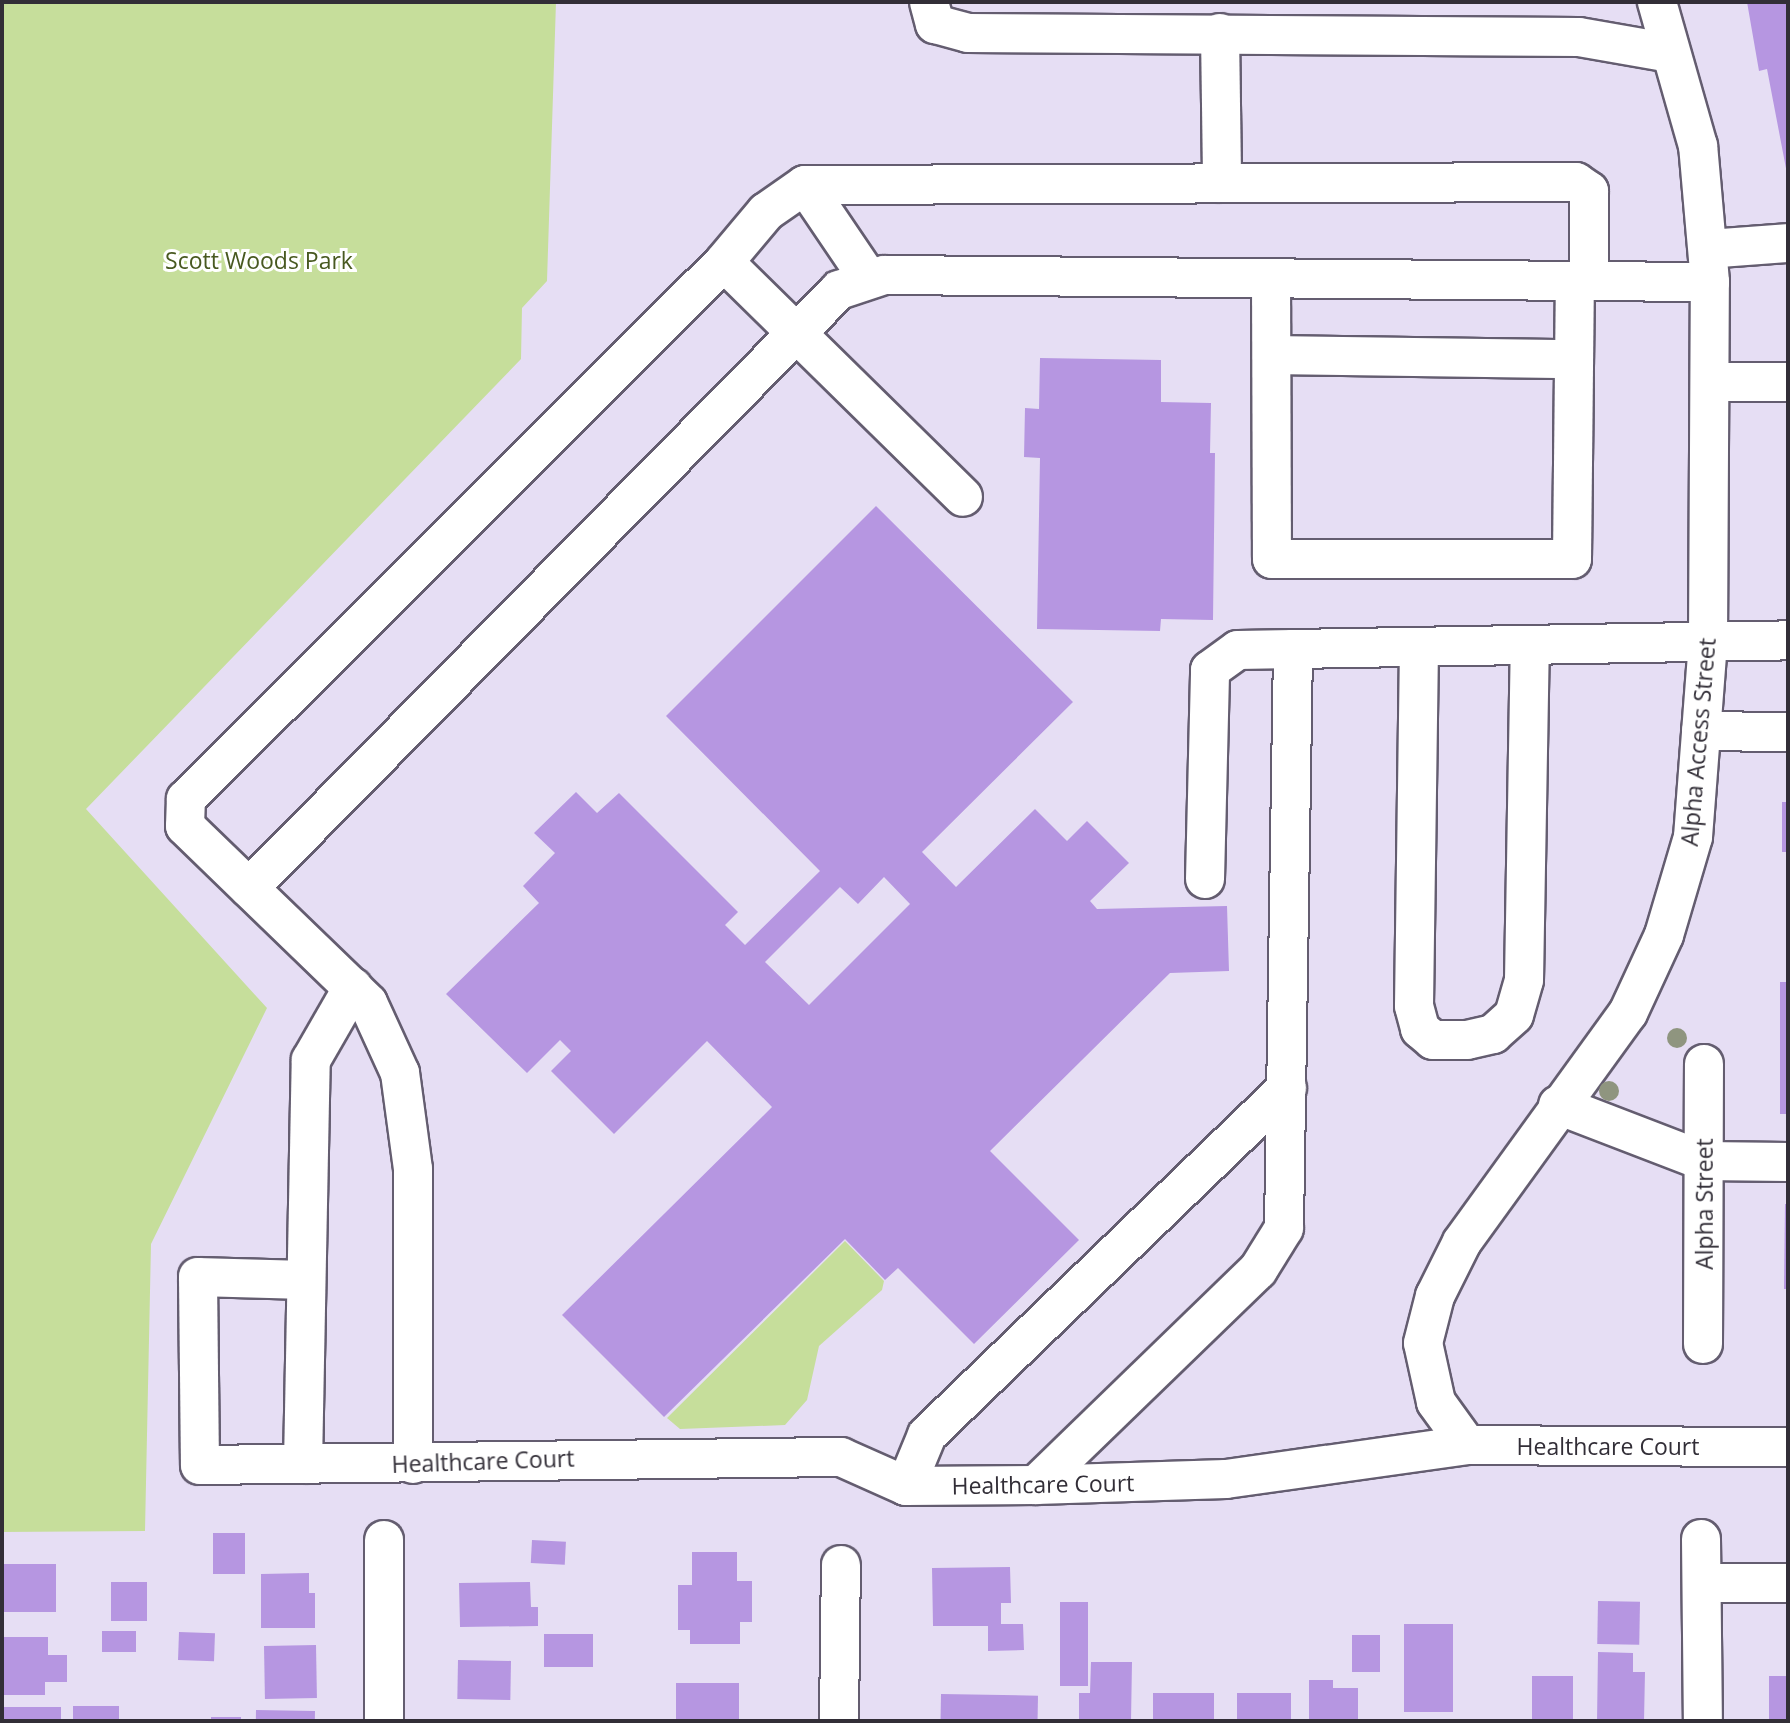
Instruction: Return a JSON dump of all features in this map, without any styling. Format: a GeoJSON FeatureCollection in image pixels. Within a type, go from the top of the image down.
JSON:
{"type":"FeatureCollection","features":[{"type":"Feature","properties":{"kind":"street"},"geometry":{"type":"LineString","coordinates":[[929,2],[935,24],[968,33],[1579,37],[1671,53]]}},
{"type":"Feature","properties":{"kind":"street","name":"Alpha Access Street"},"geometry":{"type":"LineString","coordinates":[[1467,1445],[1436,1402],[1423,1343],[1435,1296],[1462,1242],[1558,1105],[1628,1013],[1664,934],[1693,837],[1708,641],[1709,266],[1698,146],[1657,2]]}},
{"type":"Feature","properties":{"kind":"street"},"geometry":{"type":"LineString","coordinates":[[1220,33],[1222,183]]}},
{"type":"Feature","properties":{"kind":"street"},"geometry":{"type":"LineString","coordinates":[[413,1464],[413,1169],[400,1073],[368,1003],[185,826],[186,799],[724,262],[766,212],[805,185],[1576,182],[1589,191],[1574,359],[1573,559],[1272,559],[1271,278]]}},
{"type":"Feature","properties":{"kind":"street"},"geometry":{"type":"LineString","coordinates":[[805,185],[868,278]]}},
{"type":"Feature","properties":{"kind":"street"},"geometry":{"type":"LineString","coordinates":[[249,888],[839,290],[868,278],[884,275],[1582,281],[1709,266],[1788,243]]}},
{"type":"Feature","properties":{"kind":"street"},"geometry":{"type":"LineString","coordinates":[[724,262],[963,497]]}},
{"type":"Feature","properties":{"kind":"street"},"geometry":{"type":"LineString","coordinates":[[1272,355],[1574,359]]}},
{"type":"Feature","properties":{"kind":"street"},"geometry":{"type":"LineString","coordinates":[[1710,382],[1788,382]]}},
{"type":"Feature","properties":{"kind":"street"},"geometry":{"type":"LineString","coordinates":[[1205,879],[1210,670],[1238,650],[1788,640]]}},
{"type":"Feature","properties":{"kind":"street"},"geometry":{"type":"LineString","coordinates":[[1419,647],[1414,1006],[1420,1029],[1433,1040],[1467,1040],[1493,1034],[1514,1015],[1524,980],[1530,645]]}},
{"type":"Feature","properties":{"kind":"street"},"geometry":{"type":"LineString","coordinates":[[1036,1485],[1258,1270],[1284,1228],[1293,649]]}},
{"type":"Feature","properties":{"kind":"street"},"geometry":{"type":"LineString","coordinates":[[1701,731],[1788,732]]}},
{"type":"Feature","properties":{"kind":"street"},"geometry":{"type":"LineString","coordinates":[[303,1464],[311,1060],[354,987]]}},
{"type":"Feature","properties":{"kind":"street","name":"Alpha Street"},"geometry":{"type":"LineString","coordinates":[[1703,1344],[1704,1063]]}},
{"type":"Feature","properties":{"kind":"street"},"geometry":{"type":"LineString","coordinates":[[906,1486],[927,1435],[1287,1087]]}},
{"type":"Feature","properties":{"kind":"street"},"geometry":{"type":"LineString","coordinates":[[1558,1105],[1704,1161],[1788,1162]]}},
{"type":"Feature","properties":{"kind":"street","name":"Healthcare Court"},"geometry":{"type":"LineString","coordinates":[[305,1280],[198,1277],[200,1465],[413,1464],[505,1459],[841,1457],[906,1486],[1036,1485],[1226,1479],[1467,1445],[1788,1447]]}},
{"type":"Feature","properties":{"kind":"street"},"geometry":{"type":"LineString","coordinates":[[1701,1539],[1703,1721]]}},
{"type":"Feature","properties":{"kind":"street"},"geometry":{"type":"LineString","coordinates":[[384,1540],[384,1721]]}},
{"type":"Feature","properties":{"kind":"street"},"geometry":{"type":"LineString","coordinates":[[839,1721],[841,1565]]}},
{"type":"Feature","properties":{"kind":"street"},"geometry":{"type":"LineString","coordinates":[[1702,1583],[1788,1583]]}},
{"type":"Feature","properties":{"kind":"green space","name":"Scott Woods Park"},"geometry":{"type":"Polygon","coordinates":[[[2,2],[556,2],[547,281],[522,308],[521,359],[86,809],[267,1008],[151,1244],[145,1531],[2,1532],[2,2]]]}},
{"type":"Feature","properties":{"kind":"green space"},"geometry":{"type":"Polygon","coordinates":[[[845,1241],[884,1281],[882,1290],[819,1346],[807,1400],[785,1425],[680,1429],[667,1418],[845,1241]]]}},
{"type":"Feature","properties":{"kind":"building"},"geometry":{"type":"Polygon","coordinates":[[[1747,2],[1788,2],[1788,179],[1767,69],[1759,71],[1747,2]]]}},
{"type":"Feature","properties":{"kind":"building"},"geometry":{"type":"Polygon","coordinates":[[[1040,358],[1161,360],[1161,402],[1211,403],[1210,453],[1215,453],[1213,620],[1161,619],[1160,631],[1037,629],[1040,458],[1024,457],[1025,408],[1039,409],[1040,358]]]}},
{"type":"Feature","properties":{"kind":"building"},"geometry":{"type":"Polygon","coordinates":[[[876,506],[1073,702],[922,852],[956,887],[1035,809],[1067,841],[1087,821],[1129,863],[1090,901],[1097,909],[1227,906],[1229,971],[1170,973],[990,1151],[1079,1240],[974,1344],[898,1268],[885,1280],[845,1239],[664,1417],[562,1315],[772,1107],[707,1041],[614,1134],[551,1071],[571,1051],[560,1040],[527,1073],[446,994],[539,903],[523,886],[555,853],[534,833],[576,792],[597,813],[619,793],[738,912],[725,925],[745,945],[820,871],[666,716],[876,506]],[[884,877],[858,904],[840,887],[765,962],[809,1005],[910,904],[884,877]]]}},
{"type":"Feature","properties":{"kind":"building"},"geometry":{"type":"Polygon","coordinates":[[[1782,802],[1788,802],[1788,852],[1782,852],[1782,802]]]}},
{"type":"Feature","properties":{"kind":"building"},"geometry":{"type":"Polygon","coordinates":[[[1780,982],[1788,982],[1788,1114],[1780,1114],[1780,982]]]}},
{"type":"Feature","properties":{"kind":"building"},"geometry":{"type":"Polygon","coordinates":[[[1785,1204],[1788,1204],[1788,1289],[1784,1289],[1785,1204]]]}},
{"type":"Feature","properties":{"kind":"building"},"geometry":{"type":"Polygon","coordinates":[[[213,1533],[245,1533],[245,1574],[213,1574],[213,1533]]]}},
{"type":"Feature","properties":{"kind":"building"},"geometry":{"type":"Polygon","coordinates":[[[532,1540],[566,1542],[565,1565],[531,1563],[532,1540]]]}},
{"type":"Feature","properties":{"kind":"building"},"geometry":{"type":"Polygon","coordinates":[[[692,1552],[737,1552],[737,1581],[752,1581],[752,1622],[740,1622],[740,1644],[690,1644],[690,1630],[678,1630],[678,1585],[692,1585],[692,1552]]]}},
{"type":"Feature","properties":{"kind":"building"},"geometry":{"type":"Polygon","coordinates":[[[2,1564],[56,1564],[56,1612],[2,1612],[2,1564]]]}},
{"type":"Feature","properties":{"kind":"building"},"geometry":{"type":"Polygon","coordinates":[[[1010,1567],[1011,1603],[1001,1603],[1001,1624],[1023,1624],[1024,1650],[988,1651],[988,1626],[933,1626],[932,1568],[1010,1567]]]}},
{"type":"Feature","properties":{"kind":"building"},"geometry":{"type":"Polygon","coordinates":[[[309,1573],[309,1593],[315,1593],[315,1628],[261,1628],[261,1574],[309,1573]]]}},
{"type":"Feature","properties":{"kind":"building"},"geometry":{"type":"Polygon","coordinates":[[[111,1582],[147,1582],[147,1621],[111,1621],[111,1582]]]}},
{"type":"Feature","properties":{"kind":"building"},"geometry":{"type":"Polygon","coordinates":[[[530,1582],[531,1607],[538,1607],[538,1626],[460,1627],[459,1583],[530,1582]]]}},
{"type":"Feature","properties":{"kind":"building"},"geometry":{"type":"Polygon","coordinates":[[[1598,1601],[1640,1602],[1639,1645],[1597,1644],[1598,1601]]]}},
{"type":"Feature","properties":{"kind":"building"},"geometry":{"type":"Polygon","coordinates":[[[1060,1602],[1088,1602],[1088,1686],[1060,1686],[1060,1602]]]}},
{"type":"Feature","properties":{"kind":"building"},"geometry":{"type":"Polygon","coordinates":[[[1404,1624],[1453,1624],[1453,1712],[1404,1712],[1404,1624]]]}},
{"type":"Feature","properties":{"kind":"building"},"geometry":{"type":"Polygon","coordinates":[[[102,1631],[136,1631],[136,1652],[102,1652],[102,1631]]]}},
{"type":"Feature","properties":{"kind":"building"},"geometry":{"type":"Polygon","coordinates":[[[179,1632],[215,1633],[214,1661],[178,1660],[179,1632]]]}},
{"type":"Feature","properties":{"kind":"building"},"geometry":{"type":"Polygon","coordinates":[[[544,1634],[593,1634],[593,1667],[544,1667],[544,1634]]]}},
{"type":"Feature","properties":{"kind":"building"},"geometry":{"type":"Polygon","coordinates":[[[1352,1635],[1380,1635],[1380,1672],[1352,1672],[1352,1635]]]}},
{"type":"Feature","properties":{"kind":"building"},"geometry":{"type":"Polygon","coordinates":[[[2,1637],[48,1637],[48,1655],[67,1655],[67,1682],[45,1682],[45,1695],[2,1695],[2,1637]]]}},
{"type":"Feature","properties":{"kind":"building"},"geometry":{"type":"Polygon","coordinates":[[[316,1645],[317,1698],[265,1699],[264,1646],[316,1645]]]}},
{"type":"Feature","properties":{"kind":"building"},"geometry":{"type":"Polygon","coordinates":[[[1598,1652],[1633,1653],[1633,1672],[1645,1672],[1644,1721],[1597,1721],[1598,1652]]]}},
{"type":"Feature","properties":{"kind":"building"},"geometry":{"type":"Polygon","coordinates":[[[458,1660],[511,1661],[510,1700],[457,1699],[458,1660]]]}},
{"type":"Feature","properties":{"kind":"building"},"geometry":{"type":"Polygon","coordinates":[[[1091,1662],[1132,1662],[1131,1721],[1079,1721],[1079,1693],[1090,1693],[1091,1662]]]}},
{"type":"Feature","properties":{"kind":"building"},"geometry":{"type":"Polygon","coordinates":[[[1532,1676],[1573,1676],[1573,1721],[1532,1721],[1532,1676]]]}},
{"type":"Feature","properties":{"kind":"building"},"geometry":{"type":"Polygon","coordinates":[[[1769,1676],[1788,1676],[1788,1721],[1769,1721],[1769,1676]]]}},
{"type":"Feature","properties":{"kind":"building"},"geometry":{"type":"Polygon","coordinates":[[[1309,1680],[1333,1680],[1333,1688],[1358,1688],[1358,1721],[1309,1721],[1309,1680]]]}},
{"type":"Feature","properties":{"kind":"building"},"geometry":{"type":"Polygon","coordinates":[[[676,1683],[739,1683],[739,1721],[676,1721],[676,1683]]]}},
{"type":"Feature","properties":{"kind":"building"},"geometry":{"type":"Polygon","coordinates":[[[1153,1693],[1214,1693],[1214,1721],[1153,1721],[1153,1693]]]}},
{"type":"Feature","properties":{"kind":"building"},"geometry":{"type":"Polygon","coordinates":[[[1237,1693],[1291,1693],[1291,1721],[1237,1721],[1237,1693]]]}},
{"type":"Feature","properties":{"kind":"building"},"geometry":{"type":"Polygon","coordinates":[[[941,1694],[1038,1696],[1038,1721],[941,1721],[941,1694]]]}},
{"type":"Feature","properties":{"kind":"building"},"geometry":{"type":"Polygon","coordinates":[[[73,1706],[119,1706],[119,1721],[73,1721],[73,1706]]]}},
{"type":"Feature","properties":{"kind":"building"},"geometry":{"type":"Polygon","coordinates":[[[2,1707],[61,1707],[61,1721],[2,1721],[2,1707]]]}},
{"type":"Feature","properties":{"kind":"building"},"geometry":{"type":"Polygon","coordinates":[[[256,1710],[315,1711],[315,1721],[256,1721],[256,1710]]]}},
{"type":"Feature","properties":{"kind":"building"},"geometry":{"type":"Polygon","coordinates":[[[211,1717],[241,1717],[241,1721],[211,1721],[211,1717]]]}}]}
